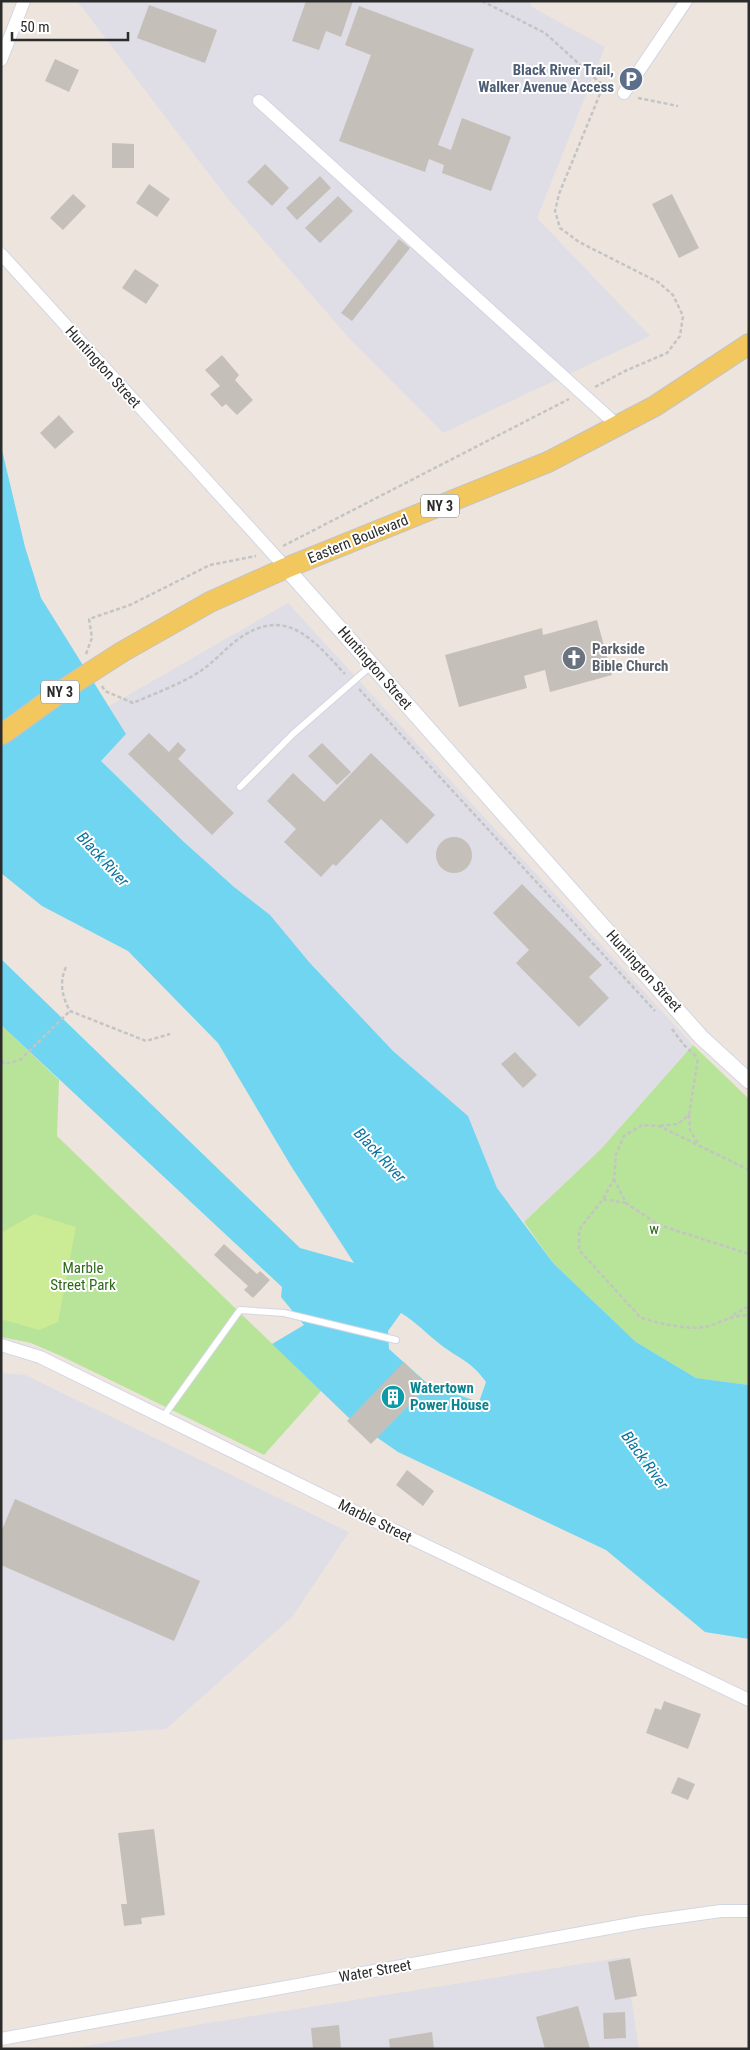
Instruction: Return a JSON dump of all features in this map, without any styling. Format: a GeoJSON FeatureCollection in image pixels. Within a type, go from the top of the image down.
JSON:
{"type":"FeatureCollection","features":[{"type":"Feature","properties":{"kind":"main road","name":"Eastern Boulevard"},"geometry":{"type":"LineString","coordinates":[[1,735],[66,688],[122,652],[210,602],[286,568],[548,462],[663,401],[749,344]]}},
{"type":"Feature","properties":{"kind":"street"},"geometry":{"type":"LineString","coordinates":[[1,60],[24,1]]}},
{"type":"Feature","properties":{"kind":"street"},"geometry":{"type":"LineString","coordinates":[[624,93],[686,1]]}},
{"type":"Feature","properties":{"kind":"street"},"geometry":{"type":"LineString","coordinates":[[259,101],[618,426]]}},
{"type":"Feature","properties":{"kind":"street","name":"Huntington Street"},"geometry":{"type":"LineString","coordinates":[[1,254],[271,550],[702,1037],[749,1081]]}},
{"type":"Feature","properties":{"kind":"street","name":"Marble Street"},"geometry":{"type":"LineString","coordinates":[[1,1345],[40,1358],[749,1700]]}},
{"type":"Feature","properties":{"kind":"street","name":"Water Street"},"geometry":{"type":"LineString","coordinates":[[1,2039],[642,1922],[720,1911],[749,1911]]}},
{"type":"Feature","properties":{"kind":"lane"},"geometry":{"type":"LineString","coordinates":[[240,787],[293,734],[372,665]]}},
{"type":"Feature","properties":{"kind":"lane"},"geometry":{"type":"LineString","coordinates":[[163,1417],[240,1310],[284,1313],[396,1340]]}},
{"type":"Feature","properties":{"kind":"path"},"geometry":{"type":"LineString","coordinates":[[482,1],[545,32],[604,84],[643,100],[678,106]]}},
{"type":"Feature","properties":{"kind":"path"},"geometry":{"type":"LineString","coordinates":[[89,619],[130,605],[210,565],[249,558],[288,544],[624,371],[667,353],[680,336],[683,316],[673,296],[658,282],[578,242],[560,228],[555,211],[559,194],[604,84]]}},
{"type":"Feature","properties":{"kind":"path"},"geometry":{"type":"LineString","coordinates":[[133,703],[200,672],[237,640],[262,627],[287,625],[312,638],[657,1012]]}},
{"type":"Feature","properties":{"kind":"path"},"geometry":{"type":"LineString","coordinates":[[66,967],[62,976],[63,1000],[70,1011],[146,1042],[170,1034]]}},
{"type":"Feature","properties":{"kind":"path"},"geometry":{"type":"LineString","coordinates":[[1,1061],[5,1064],[20,1060],[70,1011]]}},
{"type":"Feature","properties":{"kind":"path"},"geometry":{"type":"LineString","coordinates":[[670,1026],[684,1045],[698,1058]]}},
{"type":"Feature","properties":{"kind":"path"},"geometry":{"type":"LineString","coordinates":[[698,1144],[690,1130],[689,1115],[702,1037]]}},
{"type":"Feature","properties":{"kind":"path"},"geometry":{"type":"LineString","coordinates":[[689,1115],[678,1124],[659,1126],[642,1124],[624,1136],[616,1154],[614,1180],[603,1199],[579,1230],[579,1250],[640,1317],[654,1323],[704,1328],[732,1316],[749,1306]]}},
{"type":"Feature","properties":{"kind":"path"},"geometry":{"type":"LineString","coordinates":[[659,1126],[749,1170]]}},
{"type":"Feature","properties":{"kind":"path"},"geometry":{"type":"LineString","coordinates":[[614,1180],[626,1202],[659,1225],[749,1254]]}},
{"type":"Feature","properties":{"kind":"path"},"geometry":{"type":"LineString","coordinates":[[603,1199],[626,1202]]}},
{"type":"Feature","properties":{"kind":"path"},"geometry":{"type":"LineString","coordinates":[[732,1316],[749,1315]]}},
{"type":"Feature","properties":{"kind":"shaded area"},"geometry":{"type":"Polygon","coordinates":[[[77,1],[532,1],[530,6],[605,47],[537,218],[650,336],[443,433],[349,338],[228,199],[77,1]]]}},
{"type":"Feature","properties":{"kind":"shaded area"},"geometry":{"type":"Polygon","coordinates":[[[288,603],[693,1045],[601,1149],[524,1222],[497,1188],[468,1116],[393,1051],[309,962],[101,761],[126,734],[109,706],[288,603]]]}},
{"type":"Feature","properties":{"kind":"shaded area"},"geometry":{"type":"Polygon","coordinates":[[[1,1373],[25,1375],[349,1532],[292,1617],[166,1729],[1,1740],[1,1373]]]}},
{"type":"Feature","properties":{"kind":"shaded area"},"geometry":{"type":"Polygon","coordinates":[[[625,1957],[639,2049],[71,2049],[202,2024],[625,1957]]]}},
{"type":"Feature","properties":{"kind":"green space","name":"Marble Street Park"},"geometry":{"type":"Polygon","coordinates":[[[1,1025],[59,1080],[57,1136],[321,1391],[264,1455],[61,1356],[31,1343],[1,1337],[1,1025]]]}},
{"type":"Feature","properties":{"kind":"green space","name":"w"},"geometry":{"type":"Polygon","coordinates":[[[693,1045],[749,1099],[749,1385],[696,1378],[636,1342],[554,1264],[524,1222],[601,1149],[693,1045]]]}},
{"type":"Feature","properties":{"kind":"green space"},"geometry":{"type":"Polygon","coordinates":[[[34,1214],[76,1227],[58,1322],[39,1330],[1,1319],[1,1233],[34,1214]]]}},
{"type":"Feature","properties":{"kind":"water","name":"Black River"},"geometry":{"type":"Polygon","coordinates":[[[1,446],[25,547],[41,598],[126,734],[101,761],[184,842],[234,887],[270,915],[309,962],[393,1051],[468,1116],[497,1188],[554,1264],[636,1342],[696,1378],[749,1385],[749,1639],[705,1632],[606,1550],[398,1452],[349,1418],[272,1344],[304,1325],[281,1297],[282,1287],[1,1025],[1,959],[300,1248],[354,1263],[291,1166],[218,1043],[128,951],[42,906],[1,873],[1,446]],[[401,1313],[388,1331],[389,1349],[429,1385],[479,1402],[486,1382],[481,1375],[401,1313]]]}},
{"type":"Feature","properties":{"kind":"building"},"geometry":{"type":"Polygon","coordinates":[[[306,1],[353,1],[341,37],[326,31],[319,50],[292,41],[306,1]]]}},
{"type":"Feature","properties":{"kind":"building"},"geometry":{"type":"Polygon","coordinates":[[[149,5],[217,30],[205,63],[137,38],[149,5]]]}},
{"type":"Feature","properties":{"kind":"building"},"geometry":{"type":"Polygon","coordinates":[[[359,6],[474,49],[438,145],[451,150],[462,118],[511,137],[491,191],[442,173],[444,165],[429,159],[425,172],[339,141],[371,55],[345,45],[359,6]]]}},
{"type":"Feature","properties":{"kind":"building"},"geometry":{"type":"Polygon","coordinates":[[[55,59],[79,70],[69,92],[45,81],[55,59]]]}},
{"type":"Feature","properties":{"kind":"building"},"geometry":{"type":"Polygon","coordinates":[[[112,143],[134,144],[134,168],[112,168],[112,143]]]}},
{"type":"Feature","properties":{"kind":"building"},"geometry":{"type":"Polygon","coordinates":[[[265,164],[289,188],[272,206],[247,182],[265,164]]]}},
{"type":"Feature","properties":{"kind":"building"},"geometry":{"type":"Polygon","coordinates":[[[320,176],[331,188],[297,220],[286,208],[320,176]]]}},
{"type":"Feature","properties":{"kind":"building"},"geometry":{"type":"Polygon","coordinates":[[[149,184],[170,199],[157,217],[136,203],[149,184]]]}},
{"type":"Feature","properties":{"kind":"building"},"geometry":{"type":"Polygon","coordinates":[[[73,194],[86,206],[63,230],[50,218],[73,194]]]}},
{"type":"Feature","properties":{"kind":"building"},"geometry":{"type":"Polygon","coordinates":[[[672,194],[699,248],[679,258],[652,204],[672,194]]]}},
{"type":"Feature","properties":{"kind":"building"},"geometry":{"type":"Polygon","coordinates":[[[338,196],[353,211],[320,243],[305,228],[338,196]]]}},
{"type":"Feature","properties":{"kind":"building"},"geometry":{"type":"Polygon","coordinates":[[[399,239],[410,248],[352,321],[341,313],[399,239]]]}},
{"type":"Feature","properties":{"kind":"building"},"geometry":{"type":"Polygon","coordinates":[[[135,269],[159,285],[146,304],[122,288],[135,269]]]}},
{"type":"Feature","properties":{"kind":"building"},"geometry":{"type":"Polygon","coordinates":[[[222,355],[239,375],[235,380],[253,400],[237,415],[226,404],[222,407],[210,394],[220,386],[205,370],[222,355]]]}},
{"type":"Feature","properties":{"kind":"building"},"geometry":{"type":"Polygon","coordinates":[[[59,415],[74,432],[55,449],[40,433],[59,415]]]}},
{"type":"Feature","properties":{"kind":"building"},"geometry":{"type":"Polygon","coordinates":[[[597,620],[612,675],[550,692],[545,670],[524,676],[527,688],[459,707],[445,655],[542,628],[543,635],[597,620]]]}},
{"type":"Feature","properties":{"kind":"building"},"geometry":{"type":"Polygon","coordinates":[[[149,733],[169,752],[178,742],[186,750],[178,759],[234,813],[212,835],[128,754],[149,733]]]}},
{"type":"Feature","properties":{"kind":"building"},"geometry":{"type":"Polygon","coordinates":[[[322,743],[351,772],[337,785],[308,756],[322,743]]]}},
{"type":"Feature","properties":{"kind":"building"},"geometry":{"type":"Polygon","coordinates":[[[371,753],[435,815],[407,844],[381,819],[336,866],[333,864],[321,877],[284,842],[296,829],[267,801],[293,773],[324,802],[371,753]]]}},
{"type":"Feature","properties":{"kind":"building"},"geometry":{"type":"Polygon","coordinates":[[[454,837],[467,842],[472,855],[467,868],[454,873],[441,868],[436,855],[441,842],[454,837]]]}},
{"type":"Feature","properties":{"kind":"building"},"geometry":{"type":"Polygon","coordinates":[[[522,884],[602,965],[589,977],[609,998],[579,1027],[516,963],[529,950],[493,913],[522,884]]]}},
{"type":"Feature","properties":{"kind":"building"},"geometry":{"type":"Polygon","coordinates":[[[515,1052],[537,1075],[523,1088],[501,1064],[515,1052]]]}},
{"type":"Feature","properties":{"kind":"building"},"geometry":{"type":"Polygon","coordinates":[[[224,1244],[257,1274],[260,1271],[270,1280],[253,1298],[244,1290],[248,1286],[214,1255],[224,1244]]]}},
{"type":"Feature","properties":{"kind":"building","name":"Watertown Power House"},"geometry":{"type":"Polygon","coordinates":[[[404,1362],[428,1386],[371,1444],[347,1421],[404,1362]]]}},
{"type":"Feature","properties":{"kind":"building"},"geometry":{"type":"Polygon","coordinates":[[[407,1470],[434,1491],[423,1506],[396,1485],[407,1470]]]}},
{"type":"Feature","properties":{"kind":"building"},"geometry":{"type":"Polygon","coordinates":[[[15,1499],[200,1581],[174,1641],[1,1565],[1,1532],[15,1499]]]}},
{"type":"Feature","properties":{"kind":"building"},"geometry":{"type":"Polygon","coordinates":[[[664,1701],[701,1714],[688,1749],[646,1733],[655,1708],[661,1710],[664,1701]]]}},
{"type":"Feature","properties":{"kind":"building"},"geometry":{"type":"Polygon","coordinates":[[[678,1777],[695,1784],[688,1800],[671,1793],[678,1777]]]}},
{"type":"Feature","properties":{"kind":"building"},"geometry":{"type":"Polygon","coordinates":[[[154,1829],[165,1915],[141,1918],[142,1924],[124,1926],[121,1904],[127,1904],[118,1833],[154,1829]]]}},
{"type":"Feature","properties":{"kind":"building"},"geometry":{"type":"Polygon","coordinates":[[[630,1958],[637,1996],[615,2000],[608,1962],[630,1958]]]}},
{"type":"Feature","properties":{"kind":"building"},"geometry":{"type":"Polygon","coordinates":[[[578,2006],[590,2049],[545,2049],[536,2017],[578,2006]]]}},
{"type":"Feature","properties":{"kind":"building"},"geometry":{"type":"Polygon","coordinates":[[[625,2012],[626,2038],[604,2039],[603,2013],[625,2012]]]}},
{"type":"Feature","properties":{"kind":"building"},"geometry":{"type":"Polygon","coordinates":[[[339,2025],[341,2049],[313,2049],[311,2028],[339,2025]]]}},
{"type":"Feature","properties":{"kind":"building"},"geometry":{"type":"Polygon","coordinates":[[[432,2032],[434,2049],[390,2049],[389,2039],[432,2032]]]}},
{"type":"Feature","properties":{"kind":"place","name":"Black River Trail, Walker Avenue Access"},"geometry":{"type":"Point","coordinates":[631,79]}},
{"type":"Feature","properties":{"kind":"place","name":"Parkside Bible Church"},"geometry":{"type":"Point","coordinates":[574,658]}},
{"type":"Feature","properties":{"kind":"place","name":"Watertown Power House"},"geometry":{"type":"Point","coordinates":[393,1397]}}]}
